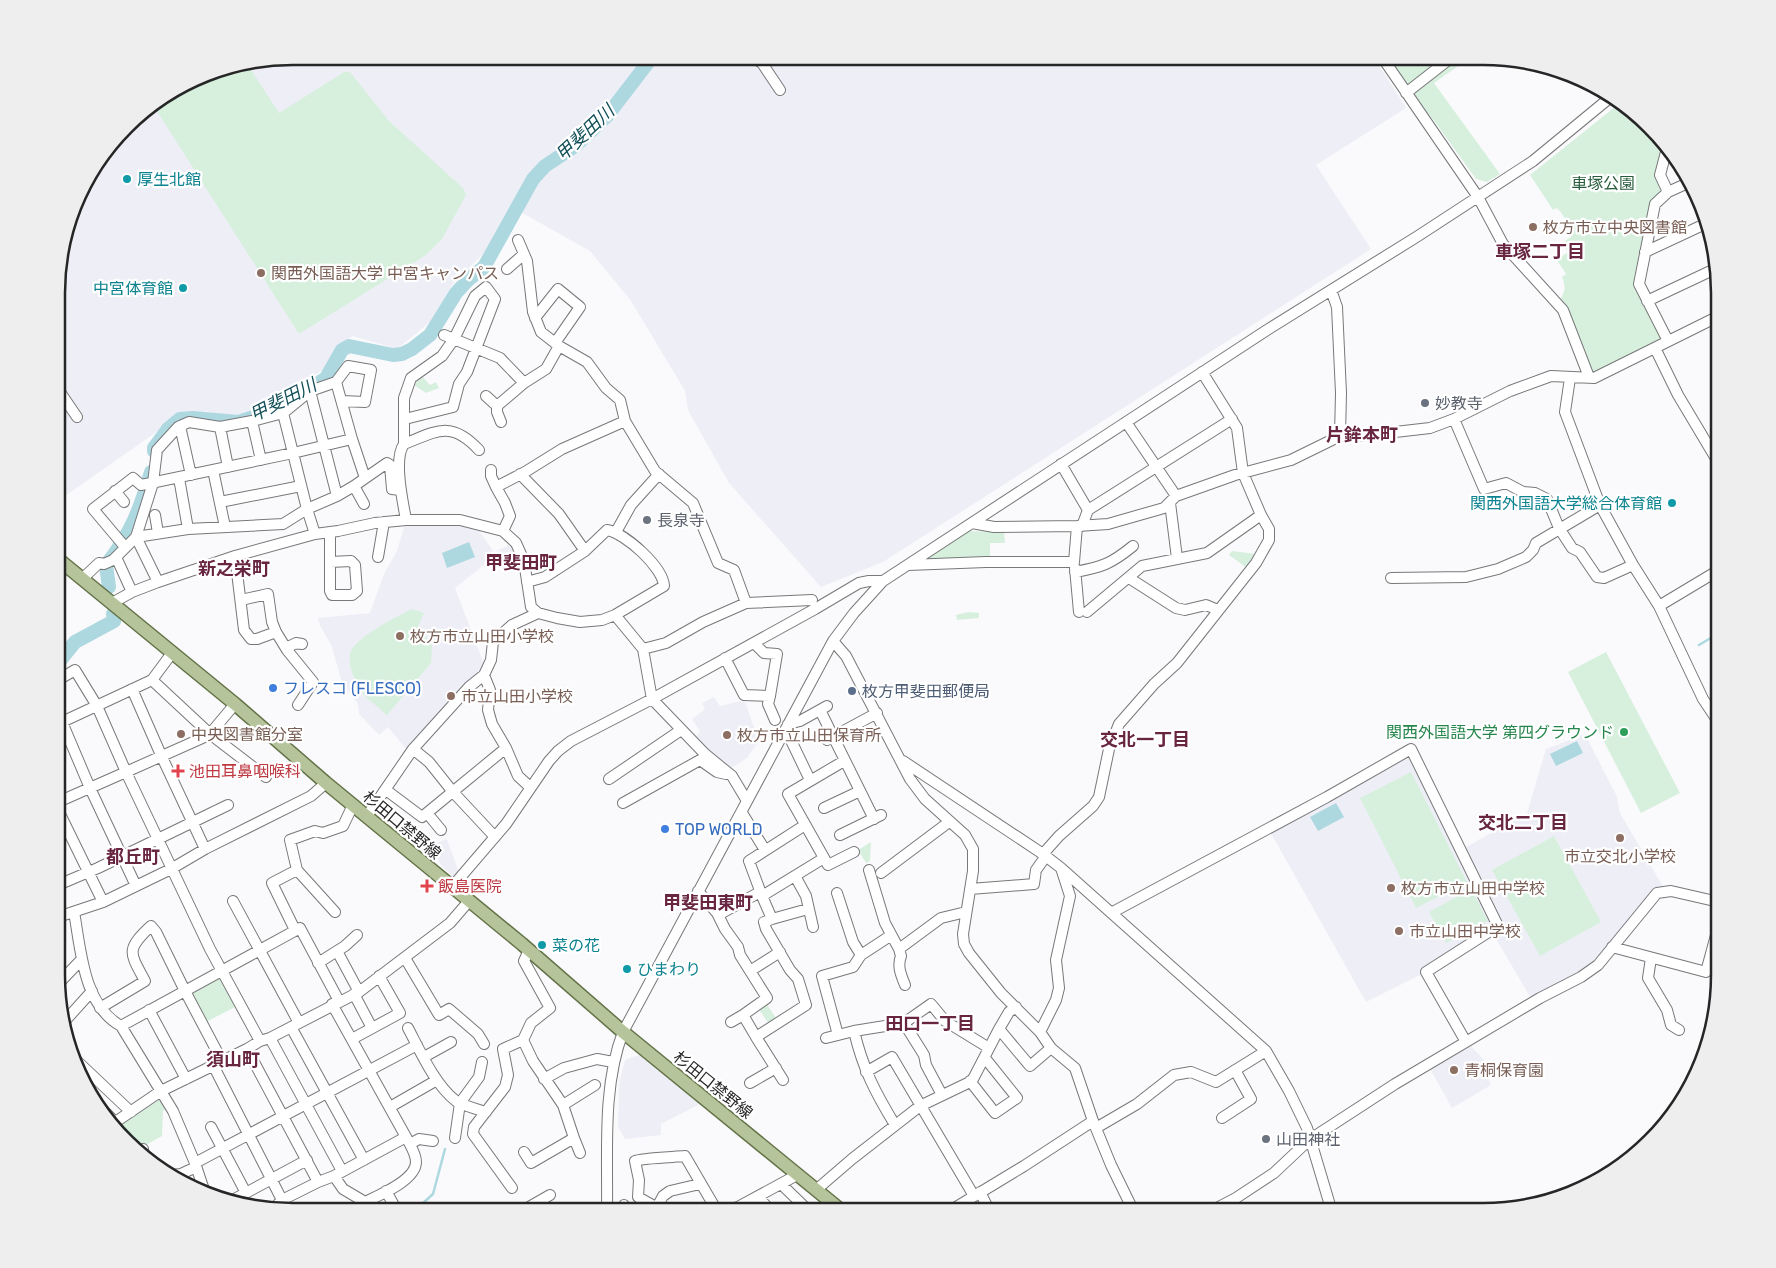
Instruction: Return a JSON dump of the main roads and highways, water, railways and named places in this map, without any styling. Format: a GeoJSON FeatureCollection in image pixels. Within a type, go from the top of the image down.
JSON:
{"type":"FeatureCollection","features":[{"type":"Feature","properties":{"kind":"main road","name":"杉田口禁野線"},"geometry":{"type":"LineString","coordinates":[[65,565],[235,704],[326,783],[529,950],[623,1032],[831,1203]]}},
{"type":"Feature","properties":{"kind":"water"},"geometry":{"type":"Polygon","coordinates":[[[469,542],[475,557],[447,568],[442,553],[469,542]]]}},
{"type":"Feature","properties":{"kind":"water"},"geometry":{"type":"Polygon","coordinates":[[[1577,741],[1583,753],[1556,766],[1550,754],[1577,741]]]}},
{"type":"Feature","properties":{"kind":"water"},"geometry":{"type":"Polygon","coordinates":[[[1336,803],[1344,817],[1318,831],[1310,817],[1336,803]]]}},
{"type":"Feature","properties":{"kind":"waterway","name":"甲斐田川"},"geometry":{"type":"LineString","coordinates":[[154,451],[154,448],[168,429],[180,419],[193,418],[238,422],[289,402],[326,378],[342,350],[349,346],[393,355],[402,354],[430,335],[456,293],[484,267],[533,179],[545,166],[575,146],[607,116],[646,65]]}},
{"type":"Feature","properties":{"kind":"waterway","name":"甲斐田川"},"geometry":{"type":"LineString","coordinates":[[109,587],[106,565],[115,554],[134,521],[151,472]]}},
{"type":"Feature","properties":{"kind":"waterway","name":"甲斐田川"},"geometry":{"type":"LineString","coordinates":[[65,654],[75,642],[114,621],[113,614]]}},
{"type":"Feature","properties":{"kind":"waterway"},"geometry":{"type":"LineString","coordinates":[[1699,645],[1711,638]]}},
{"type":"Feature","properties":{"kind":"waterway"},"geometry":{"type":"LineString","coordinates":[[423,1203],[433,1194],[445,1149]]}},
{"type":"Feature","properties":{"kind":"place","name":"厚生北館"},"geometry":{"type":"Point","coordinates":[127,179]}},
{"type":"Feature","properties":{"kind":"place","name":"枚方市立中央図書館"},"geometry":{"type":"Point","coordinates":[1533,227]}},
{"type":"Feature","properties":{"kind":"place","name":"関西外国語大学 中宮キャンパス"},"geometry":{"type":"Point","coordinates":[261,273]}},
{"type":"Feature","properties":{"kind":"place","name":"中宮体育館"},"geometry":{"type":"Point","coordinates":[183,288]}},
{"type":"Feature","properties":{"kind":"place","name":"妙教寺"},"geometry":{"type":"Point","coordinates":[1425,403]}},
{"type":"Feature","properties":{"kind":"place","name":"関西外国語大学総合体育館"},"geometry":{"type":"Point","coordinates":[1672,503]}},
{"type":"Feature","properties":{"kind":"place","name":"長泉寺"},"geometry":{"type":"Point","coordinates":[647,520]}},
{"type":"Feature","properties":{"kind":"place","name":"枚方市立山田小学校"},"geometry":{"type":"Point","coordinates":[400,636]}},
{"type":"Feature","properties":{"kind":"place","name":"フレスコ (FLESCO)"},"geometry":{"type":"Point","coordinates":[273,688]}},
{"type":"Feature","properties":{"kind":"place","name":"枚方甲斐田郵便局"},"geometry":{"type":"Point","coordinates":[852,691]}},
{"type":"Feature","properties":{"kind":"place","name":"市立山田小学校"},"geometry":{"type":"Point","coordinates":[451,696]}},
{"type":"Feature","properties":{"kind":"place","name":"関西外国語大学 第四グラウンド"},"geometry":{"type":"Point","coordinates":[1624,732]}},
{"type":"Feature","properties":{"kind":"place","name":"中央図書館分室"},"geometry":{"type":"Point","coordinates":[181,734]}},
{"type":"Feature","properties":{"kind":"place","name":"枚方市立山田保育所"},"geometry":{"type":"Point","coordinates":[727,735]}},
{"type":"Feature","properties":{"kind":"place","name":"池田耳鼻咽喉科"},"geometry":{"type":"Point","coordinates":[178,771]}},
{"type":"Feature","properties":{"kind":"place","name":"TOP WORLD"},"geometry":{"type":"Point","coordinates":[665,829]}},
{"type":"Feature","properties":{"kind":"place","name":"市立交北小学校"},"geometry":{"type":"Point","coordinates":[1620,838]}},
{"type":"Feature","properties":{"kind":"place","name":"飯島医院"},"geometry":{"type":"Point","coordinates":[427,886]}},
{"type":"Feature","properties":{"kind":"place","name":"枚方市立山田中学校"},"geometry":{"type":"Point","coordinates":[1391,888]}},
{"type":"Feature","properties":{"kind":"place","name":"市立山田中学校"},"geometry":{"type":"Point","coordinates":[1399,931]}},
{"type":"Feature","properties":{"kind":"place","name":"菜の花"},"geometry":{"type":"Point","coordinates":[542,945]}},
{"type":"Feature","properties":{"kind":"place","name":"ひまわり"},"geometry":{"type":"Point","coordinates":[627,969]}},
{"type":"Feature","properties":{"kind":"place","name":"青桐保育園"},"geometry":{"type":"Point","coordinates":[1454,1070]}},
{"type":"Feature","properties":{"kind":"place","name":"山田神社"},"geometry":{"type":"Point","coordinates":[1266,1139]}},
{"type":"Feature","properties":{"kind":"district","name":"車塚二丁目"},"geometry":{"type":"Point","coordinates":[1540,252]}},
{"type":"Feature","properties":{"kind":"district","name":"片鉾本町"},"geometry":{"type":"Point","coordinates":[1362,435]}},
{"type":"Feature","properties":{"kind":"district","name":"甲斐田町"},"geometry":{"type":"Point","coordinates":[521,563]}},
{"type":"Feature","properties":{"kind":"district","name":"新之栄町"},"geometry":{"type":"Point","coordinates":[234,569]}},
{"type":"Feature","properties":{"kind":"district","name":"交北一丁目"},"geometry":{"type":"Point","coordinates":[1145,740]}},
{"type":"Feature","properties":{"kind":"district","name":"交北二丁目"},"geometry":{"type":"Point","coordinates":[1523,823]}},
{"type":"Feature","properties":{"kind":"district","name":"都丘町"},"geometry":{"type":"Point","coordinates":[133,857]}},
{"type":"Feature","properties":{"kind":"district","name":"甲斐田東町"},"geometry":{"type":"Point","coordinates":[708,903]}},
{"type":"Feature","properties":{"kind":"district","name":"田口一丁目"},"geometry":{"type":"Point","coordinates":[930,1024]}},
{"type":"Feature","properties":{"kind":"district","name":"須山町"},"geometry":{"type":"Point","coordinates":[233,1060]}},
{"type":"Feature","properties":{"kind":"park label","name":"車塚公園"},"geometry":{"type":"Point","coordinates":[1603,183]}}]}
